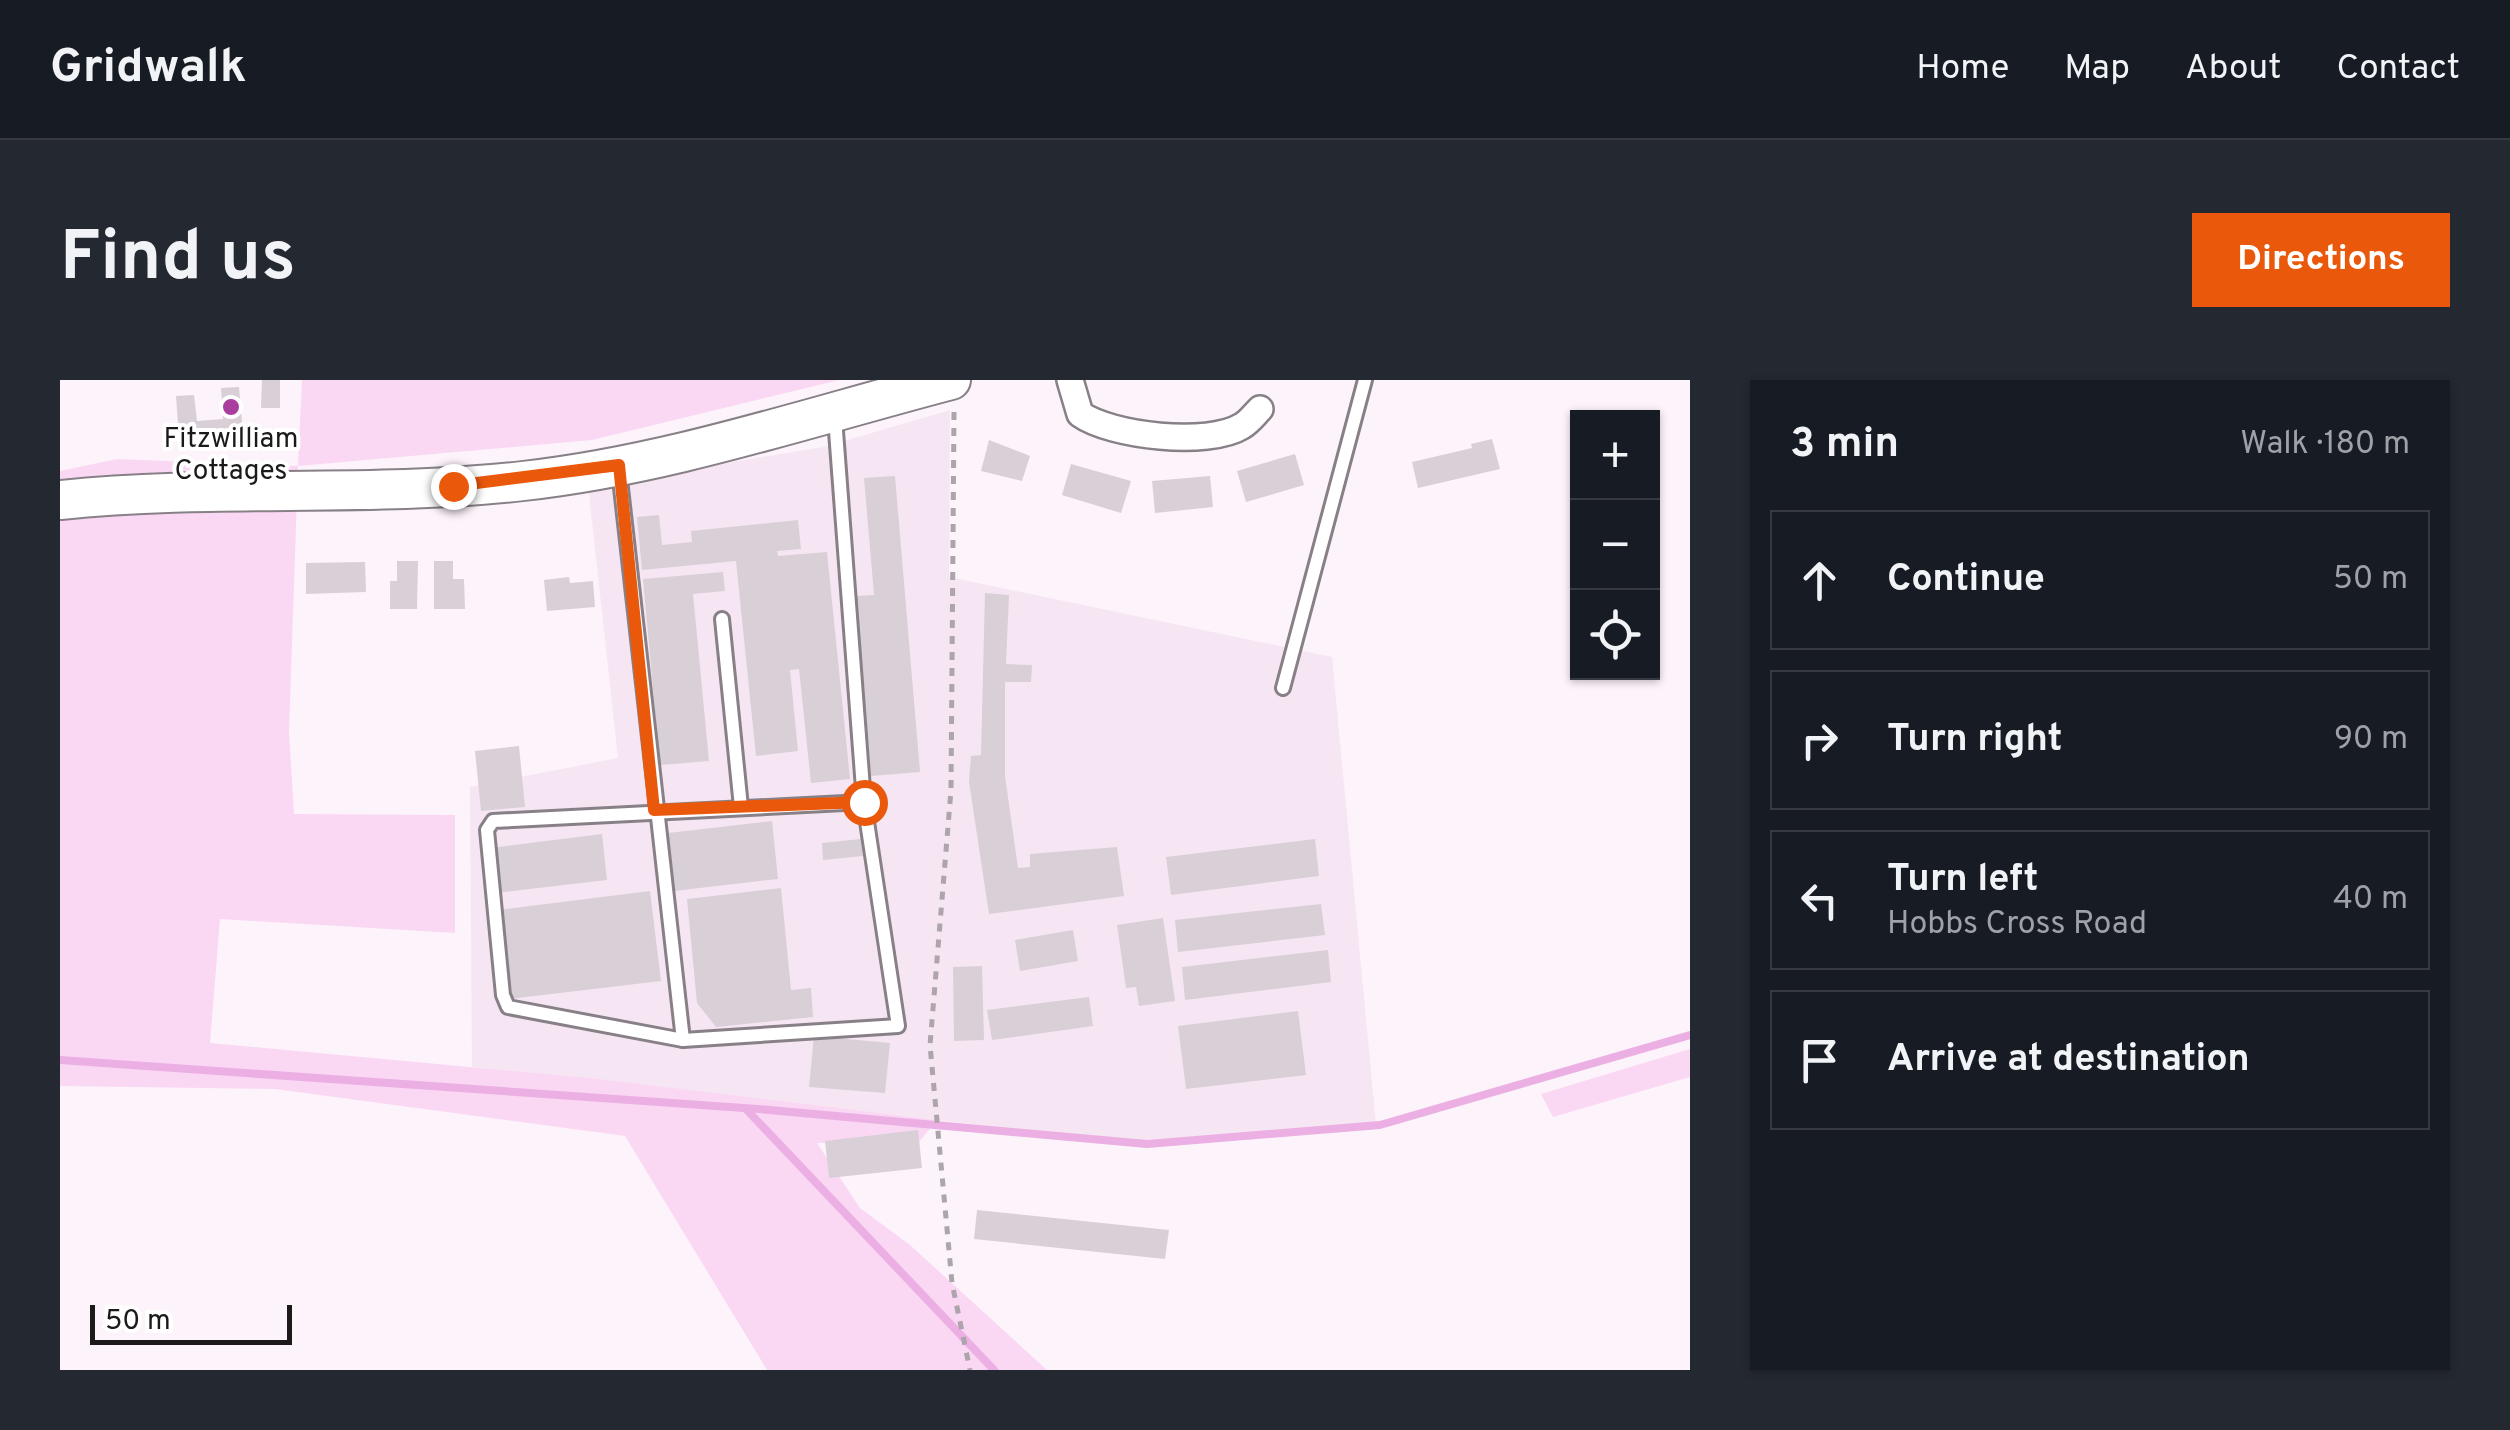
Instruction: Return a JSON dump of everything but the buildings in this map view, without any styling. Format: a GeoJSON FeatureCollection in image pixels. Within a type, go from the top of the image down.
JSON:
{"type":"FeatureCollection","features":[{"type":"Feature","properties":{"kind":"street"},"geometry":{"type":"LineString","coordinates":[[1070,380],[1080,414],[1112,430],[1200,436],[1242,426],[1260,409]]}},
{"type":"Feature","properties":{"kind":"street"},"geometry":{"type":"LineString","coordinates":[[60,500],[152,490],[453,486],[619,465],[776,429],[834,410],[952,390]]}},
{"type":"Feature","properties":{"kind":"lane"},"geometry":{"type":"LineString","coordinates":[[1283,688],[1364,380]]}},
{"type":"Feature","properties":{"kind":"lane"},"geometry":{"type":"LineString","coordinates":[[834,410],[864,802],[898,1026],[683,1040],[508,1007],[503,995],[488,830],[492,820],[864,802]]}},
{"type":"Feature","properties":{"kind":"lane"},"geometry":{"type":"LineString","coordinates":[[619,465],[654,810],[683,1040]]}},
{"type":"Feature","properties":{"kind":"lane"},"geometry":{"type":"LineString","coordinates":[[722,619],[741,807]]}},
{"type":"Feature","properties":{"kind":"path"},"geometry":{"type":"LineString","coordinates":[[952,390],[951,790],[930,1045],[960,1320],[970,1370]]}},
{"type":"Feature","properties":{"kind":"shaded area"},"geometry":{"type":"Polygon","coordinates":[[[302,380],[839,380],[592,440],[298,466],[302,380]]]}},
{"type":"Feature","properties":{"kind":"shaded area"},"geometry":{"type":"Polygon","coordinates":[[[950,410],[949,577],[1332,657],[1376,1125],[1147,1144],[472,1067],[470,787],[618,758],[588,485],[824,447],[950,410]]]}},
{"type":"Feature","properties":{"kind":"shaded area"},"geometry":{"type":"Polygon","coordinates":[[[117,459],[298,466],[289,732],[294,814],[455,815],[455,933],[220,919],[210,1043],[590,1078],[937,1120],[919,1142],[817,1143],[860,1208],[910,1245],[1047,1370],[767,1370],[625,1136],[275,1089],[60,1086],[60,471],[117,459]]]}},
{"type":"Feature","properties":{"kind":"shaded area"},"geometry":{"type":"Polygon","coordinates":[[[1690,1049],[1690,1077],[1553,1117],[1541,1094],[1690,1049]]]}},
{"type":"Feature","properties":{"kind":"waterway"},"geometry":{"type":"LineString","coordinates":[[60,1060],[758,1109],[1147,1144],[1380,1125],[1690,1035]]}},
{"type":"Feature","properties":{"kind":"waterway"},"geometry":{"type":"LineString","coordinates":[[746,1109],[994,1370]]}},
{"type":"Feature","properties":{"kind":"place","name":"Fitzwilliam Cottages"},"geometry":{"type":"Point","coordinates":[231,407]}},
{"type":"Feature","properties":{"kind":"route"},"geometry":{"type":"LineString","coordinates":[[453,486],[524,481],[619,465],[654,810],[864,802]]}}]}
